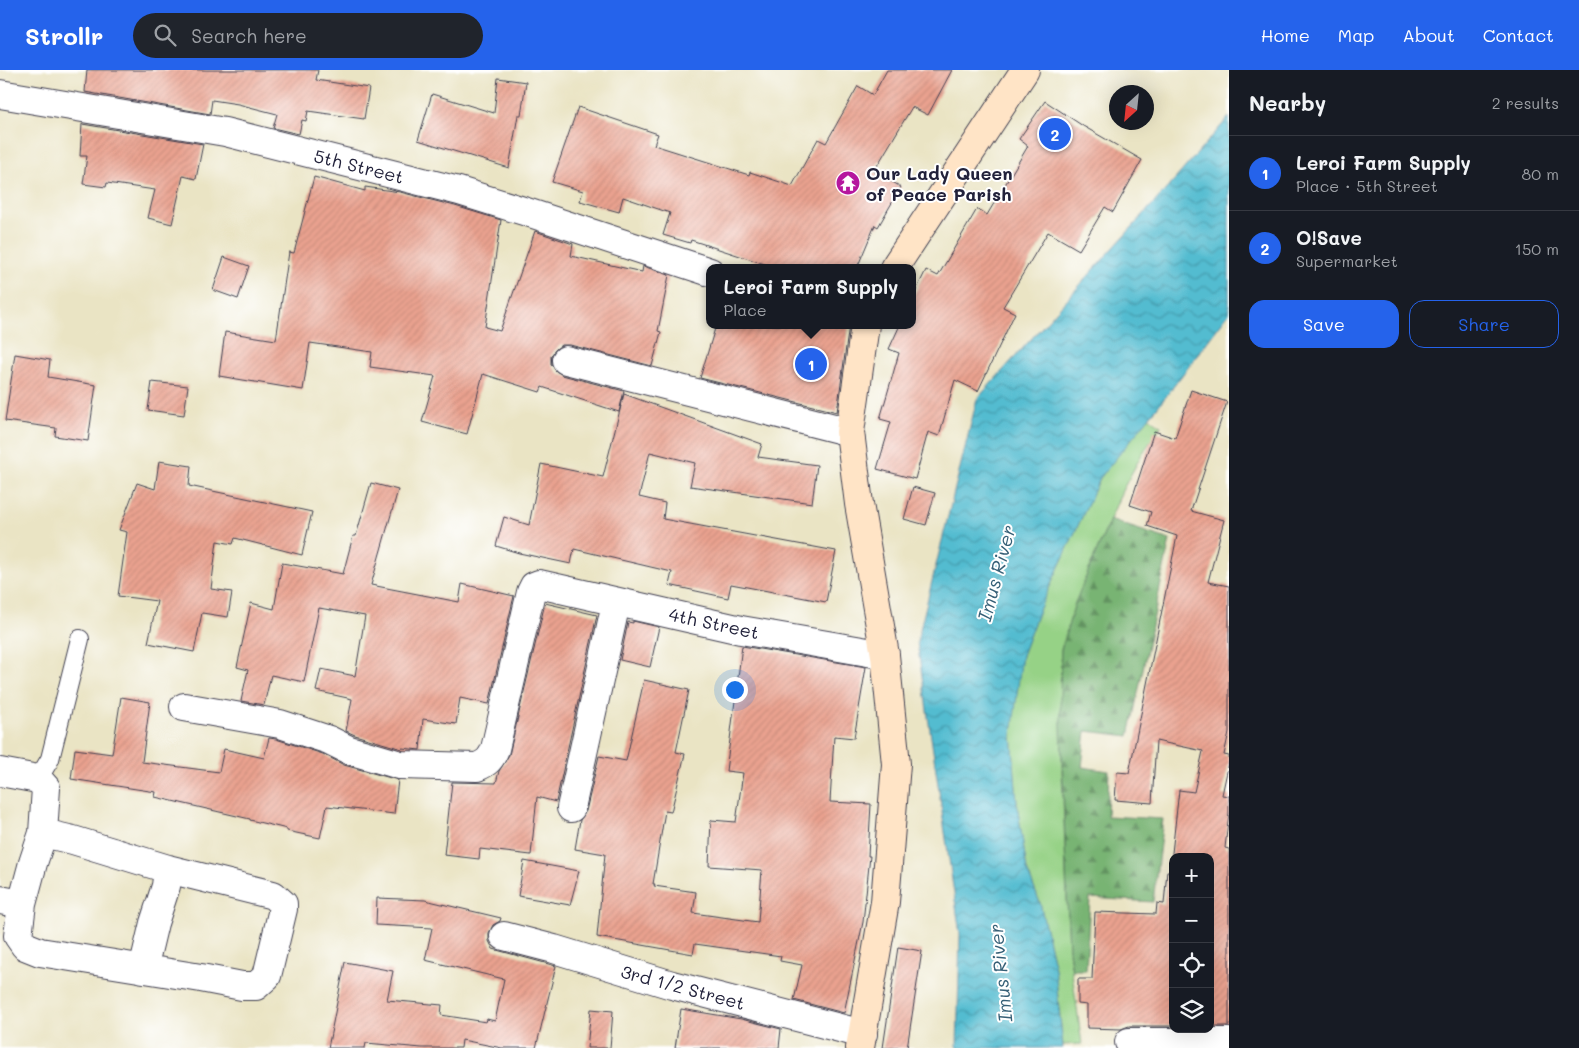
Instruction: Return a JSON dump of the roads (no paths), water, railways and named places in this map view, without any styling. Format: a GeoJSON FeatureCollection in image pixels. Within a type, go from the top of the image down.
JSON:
{"type":"FeatureCollection","features":[{"type":"Feature","properties":{"kind":"main road"},"geometry":{"type":"LineString","coordinates":[[897,264],[1025,70]]}},
{"type":"Feature","properties":{"kind":"main road"},"geometry":{"type":"LineString","coordinates":[[862,1041],[885,902],[896,764],[885,654],[859,504],[850,432],[865,329]]}},
{"type":"Feature","properties":{"kind":"street","name":"5th Street"},"geometry":{"type":"LineString","coordinates":[[0,94],[225,132],[459,191],[706,271]]}},
{"type":"Feature","properties":{"kind":"street"},"geometry":{"type":"LineString","coordinates":[[566,360],[850,432]]}},
{"type":"Feature","properties":{"kind":"street","name":"4th Street"},"geometry":{"type":"LineString","coordinates":[[184,707],[280,724],[329,740],[349,750],[400,765],[477,767],[486,763],[495,749],[531,592],[534,586],[545,585],[742,630],[885,654]]}},
{"type":"Feature","properties":{"kind":"street"},"geometry":{"type":"LineString","coordinates":[[571,808],[616,602]]}},
{"type":"Feature","properties":{"kind":"street"},"geometry":{"type":"LineString","coordinates":[[0,772],[38,779],[43,782],[46,788],[43,833],[32,863],[11,902],[18,936],[25,946],[40,952],[250,986],[256,986],[262,981],[269,970],[283,909],[283,904],[272,895],[168,869],[73,840],[43,833]]}},
{"type":"Feature","properties":{"kind":"street"},"geometry":{"type":"LineString","coordinates":[[143,969],[154,923],[166,886],[168,869]]}},
{"type":"Feature","properties":{"kind":"street","name":"3rd 1/2 Street"},"geometry":{"type":"LineString","coordinates":[[504,936],[554,949],[862,1041]]}},
{"type":"Feature","properties":{"kind":"street"},"geometry":{"type":"LineString","coordinates":[[1129,1042],[1229,1042]]}},
{"type":"Feature","properties":{"kind":"lane"},"geometry":{"type":"LineString","coordinates":[[38,779],[50,758],[80,639]]}},
{"type":"Feature","properties":{"kind":"water","name":"Imus River"},"geometry":{"type":"Polygon","coordinates":[[[1229,117],[1229,313],[1164,399],[1100,478],[1039,610],[1022,655],[1012,734],[1017,804],[1027,870],[1040,903],[1055,969],[1063,1048],[957,1048],[960,934],[917,642],[977,399],[1229,117]]]}},
{"type":"Feature","properties":{"kind":"place","name":"O!Save"},"geometry":{"type":"Point","coordinates":[1055,134]}},
{"type":"Feature","properties":{"kind":"place","name":"Our Lady Queen of Peace Parish"},"geometry":{"type":"Point","coordinates":[848,183]}},
{"type":"Feature","properties":{"kind":"place","name":"Leroi Farm Supply"},"geometry":{"type":"Point","coordinates":[811,364]}}]}
